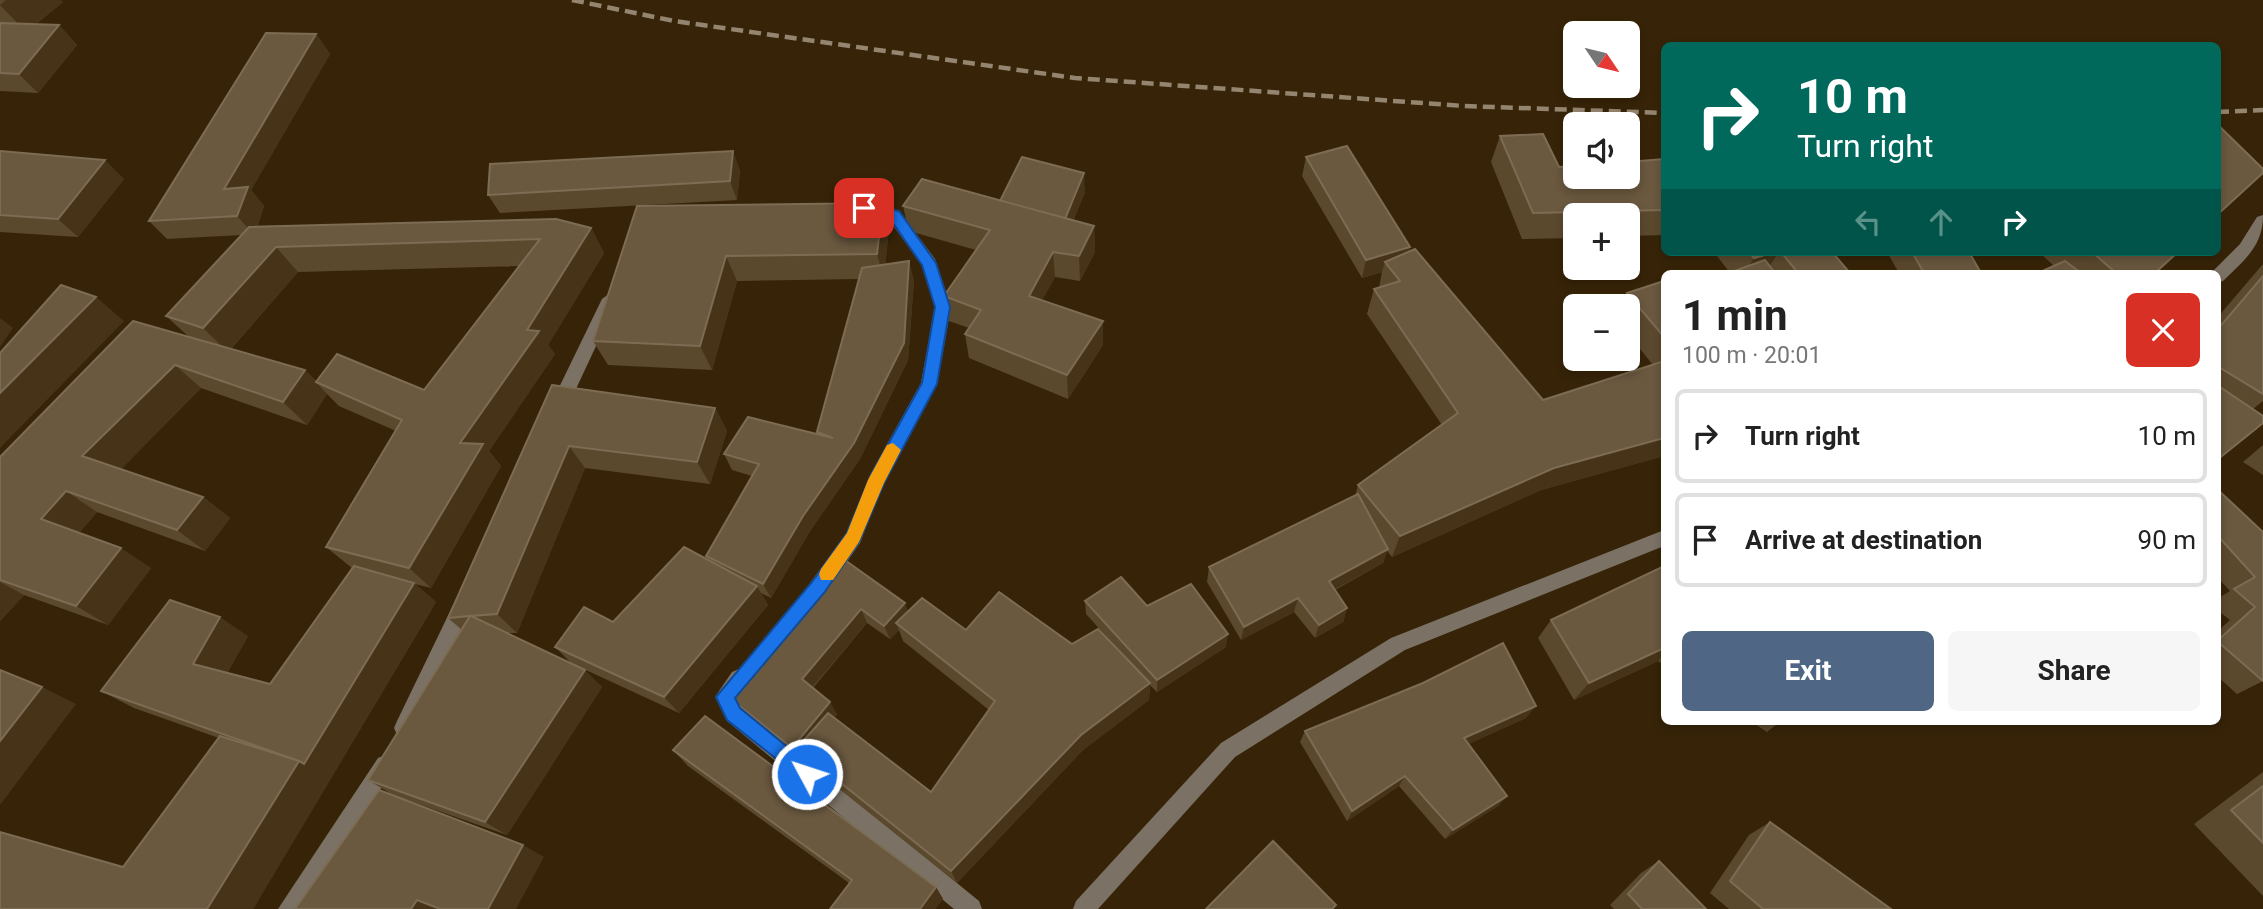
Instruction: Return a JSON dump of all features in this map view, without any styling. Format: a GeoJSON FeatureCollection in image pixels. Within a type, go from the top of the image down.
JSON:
{"type":"FeatureCollection","features":[{"type":"Feature","properties":{"kind":"street"},"geometry":{"type":"LineString","coordinates":[[801,607],[854,537],[876,480],[929,384],[943,307],[929,263],[894,215],[851,208]]}},
{"type":"Feature","properties":{"kind":"street"},"geometry":{"type":"LineString","coordinates":[[2221,273],[2246,248],[2263,220]]}},
{"type":"Feature","properties":{"kind":"street"},"geometry":{"type":"LineString","coordinates":[[552,420],[618,283]]}},
{"type":"Feature","properties":{"kind":"street"},"geometry":{"type":"LineString","coordinates":[[1084,909],[1228,750],[1398,644],[1661,539]]}},
{"type":"Feature","properties":{"kind":"street"},"geometry":{"type":"LineString","coordinates":[[289,909],[384,768],[474,581]]}},
{"type":"Feature","properties":{"kind":"street"},"geometry":{"type":"LineString","coordinates":[[748,666],[724,697],[734,714],[971,909]]}},
{"type":"Feature","properties":{"kind":"building"},"geometry":{"type":"Polygon","coordinates":[[[0,23],[59,25],[19,74],[0,73],[0,23]]]}},
{"type":"Feature","properties":{"kind":"building"},"geometry":{"type":"Polygon","coordinates":[[[266,33],[316,34],[224,189],[248,187],[237,216],[149,221],[266,33]]]}},
{"type":"Feature","properties":{"kind":"building"},"geometry":{"type":"Polygon","coordinates":[[[2221,128],[2263,169],[2263,173],[2221,211],[2221,128]]]}},
{"type":"Feature","properties":{"kind":"building"},"geometry":{"type":"Polygon","coordinates":[[[1543,134],[1559,167],[1563,167],[1563,189],[1640,189],[1640,161],[1661,159],[1661,210],[1640,211],[1640,203],[1563,203],[1563,212],[1533,213],[1500,136],[1543,134]]]}},
{"type":"Feature","properties":{"kind":"building"},"geometry":{"type":"Polygon","coordinates":[[[1347,146],[1410,247],[1366,260],[1306,157],[1347,146]]]}},
{"type":"Feature","properties":{"kind":"building"},"geometry":{"type":"Polygon","coordinates":[[[0,151],[105,160],[58,219],[0,215],[0,151]]]}},
{"type":"Feature","properties":{"kind":"building"},"geometry":{"type":"Polygon","coordinates":[[[733,151],[730,181],[488,195],[490,164],[733,151]]]}},
{"type":"Feature","properties":{"kind":"building"},"geometry":{"type":"Polygon","coordinates":[[[1022,157],[1084,173],[1065,219],[1000,201],[1022,157]]]}},
{"type":"Feature","properties":{"kind":"building"},"geometry":{"type":"Polygon","coordinates":[[[922,179],[1094,226],[1079,256],[1053,252],[1029,296],[1103,321],[1067,375],[965,334],[981,310],[944,296],[990,230],[903,206],[922,179]]]}},
{"type":"Feature","properties":{"kind":"building"},"geometry":{"type":"Polygon","coordinates":[[[883,203],[877,254],[726,256],[700,346],[593,341],[637,206],[883,203]]]}},
{"type":"Feature","properties":{"kind":"building"},"geometry":{"type":"Polygon","coordinates":[[[556,219],[591,228],[527,330],[539,331],[460,443],[483,444],[409,568],[326,547],[402,420],[316,382],[337,354],[424,390],[540,239],[276,247],[203,328],[166,316],[249,227],[556,219]]]}},
{"type":"Feature","properties":{"kind":"building"},"geometry":{"type":"Polygon","coordinates":[[[1415,249],[1543,400],[1640,371],[1661,362],[1661,439],[1554,468],[1400,536],[1358,485],[1458,413],[1374,289],[1400,281],[1385,262],[1415,249]]]}},
{"type":"Feature","properties":{"kind":"building"},"geometry":{"type":"Polygon","coordinates":[[[1784,256],[1835,256],[1847,270],[1796,270],[1784,256]]]}},
{"type":"Feature","properties":{"kind":"building"},"geometry":{"type":"Polygon","coordinates":[[[1914,256],[1971,256],[1979,270],[1922,270],[1914,256]]]}},
{"type":"Feature","properties":{"kind":"building"},"geometry":{"type":"Polygon","coordinates":[[[2097,256],[2174,256],[2158,270],[2113,270],[2097,256]]]}},
{"type":"Feature","properties":{"kind":"building"},"geometry":{"type":"Polygon","coordinates":[[[1765,260],[1773,270],[1737,270],[1765,260]]]}},
{"type":"Feature","properties":{"kind":"building"},"geometry":{"type":"Polygon","coordinates":[[[909,261],[904,343],[854,443],[803,516],[763,584],[706,556],[759,464],[724,454],[748,417],[833,438],[817,432],[862,268],[909,261]]]}},
{"type":"Feature","properties":{"kind":"building"},"geometry":{"type":"Polygon","coordinates":[[[2065,261],[2077,270],[2045,270],[2065,261]]]}},
{"type":"Feature","properties":{"kind":"building"},"geometry":{"type":"Polygon","coordinates":[[[2263,276],[2263,394],[2221,368],[2221,325],[2263,276]]]}},
{"type":"Feature","properties":{"kind":"building"},"geometry":{"type":"Polygon","coordinates":[[[1661,282],[1661,333],[1640,308],[1640,294],[1628,294],[1661,282]]]}},
{"type":"Feature","properties":{"kind":"building"},"geometry":{"type":"Polygon","coordinates":[[[61,285],[96,297],[0,393],[0,353],[61,285]]]}},
{"type":"Feature","properties":{"kind":"building"},"geometry":{"type":"Polygon","coordinates":[[[133,321],[305,370],[283,402],[175,365],[82,456],[203,497],[177,530],[66,491],[41,519],[121,548],[76,606],[0,580],[0,457],[133,321]]]}},
{"type":"Feature","properties":{"kind":"building"},"geometry":{"type":"Polygon","coordinates":[[[552,385],[715,408],[697,462],[569,446],[497,614],[471,616],[585,670],[485,822],[368,780],[470,616],[448,618],[552,385]]]}},
{"type":"Feature","properties":{"kind":"building"},"geometry":{"type":"Polygon","coordinates":[[[2221,388],[2263,416],[2263,423],[2221,457],[2221,388]]]}},
{"type":"Feature","properties":{"kind":"building"},"geometry":{"type":"Polygon","coordinates":[[[2221,493],[2263,532],[2263,681],[2221,644],[2221,637],[2255,607],[2234,589],[2255,577],[2221,539],[2221,493]]]}},
{"type":"Feature","properties":{"kind":"building"},"geometry":{"type":"Polygon","coordinates":[[[1358,494],[1388,549],[1329,581],[1347,608],[1319,625],[1298,598],[1244,627],[1209,567],[1358,494]]]}},
{"type":"Feature","properties":{"kind":"building"},"geometry":{"type":"Polygon","coordinates":[[[684,547],[757,586],[664,697],[555,647],[584,607],[613,622],[684,547]]]}},
{"type":"Feature","properties":{"kind":"building"},"geometry":{"type":"Polygon","coordinates":[[[842,558],[905,603],[884,626],[861,609],[802,679],[830,702],[792,748],[721,691],[842,558]]]}},
{"type":"Feature","properties":{"kind":"building"},"geometry":{"type":"Polygon","coordinates":[[[354,566],[414,583],[304,764],[101,691],[170,600],[220,617],[193,664],[270,684],[354,566]]]}},
{"type":"Feature","properties":{"kind":"building"},"geometry":{"type":"Polygon","coordinates":[[[1661,567],[1661,649],[1589,683],[1551,620],[1661,567]]]}},
{"type":"Feature","properties":{"kind":"building"},"geometry":{"type":"Polygon","coordinates":[[[1121,577],[1147,606],[1191,584],[1228,634],[1157,680],[1085,601],[1121,577]]]}},
{"type":"Feature","properties":{"kind":"building"},"geometry":{"type":"Polygon","coordinates":[[[999,592],[1072,644],[1098,629],[1150,683],[1081,735],[951,871],[797,748],[828,713],[931,792],[995,701],[896,623],[922,598],[966,630],[999,592]]]}},
{"type":"Feature","properties":{"kind":"building"},"geometry":{"type":"Polygon","coordinates":[[[1503,643],[1536,706],[1464,738],[1507,796],[1453,830],[1405,776],[1352,811],[1305,731],[1423,683],[1503,643]]]}},
{"type":"Feature","properties":{"kind":"building"},"geometry":{"type":"Polygon","coordinates":[[[0,670],[42,687],[0,741],[0,670]]]}},
{"type":"Feature","properties":{"kind":"building"},"geometry":{"type":"Polygon","coordinates":[[[705,716],[936,887],[920,909],[830,909],[852,880],[673,750],[705,716]]]}},
{"type":"Feature","properties":{"kind":"building"},"geometry":{"type":"Polygon","coordinates":[[[220,736],[299,761],[207,909],[0,909],[0,832],[123,867],[220,736]]]}},
{"type":"Feature","properties":{"kind":"building"},"geometry":{"type":"Polygon","coordinates":[[[2263,786],[2263,843],[2231,810],[2263,786]]]}},
{"type":"Feature","properties":{"kind":"building"},"geometry":{"type":"Polygon","coordinates":[[[379,790],[523,845],[488,909],[440,909],[417,900],[411,909],[295,909],[379,790]]]}},
{"type":"Feature","properties":{"kind":"building"},"geometry":{"type":"Polygon","coordinates":[[[1770,822],[1891,909],[1763,909],[1730,881],[1770,822]]]}},
{"type":"Feature","properties":{"kind":"building"},"geometry":{"type":"Polygon","coordinates":[[[1273,841],[1336,905],[1332,909],[1206,909],[1273,841]]]}},
{"type":"Feature","properties":{"kind":"building"},"geometry":{"type":"Polygon","coordinates":[[[1659,861],[1706,909],[1642,909],[1628,894],[1659,861]]]}},
{"type":"Feature","properties":{"kind":"railway"},"geometry":{"type":"LineString","coordinates":[[572,0],[674,21],[1075,78],[1464,106],[1661,113]]}},
{"type":"Feature","properties":{"kind":"railway"},"geometry":{"type":"LineString","coordinates":[[2221,112],[2263,110]]}},
{"type":"Feature","properties":{"kind":"slow traffic"},"geometry":{"type":"LineString","coordinates":[[827,574],[854,537],[876,480],[893,450]]}},
{"type":"Feature","properties":{"kind":"route"},"geometry":{"type":"LineString","coordinates":[[807,774],[734,714],[724,697],[818,587],[854,537],[876,480],[929,384],[943,307],[929,263],[894,215],[864,208]]}}]}
